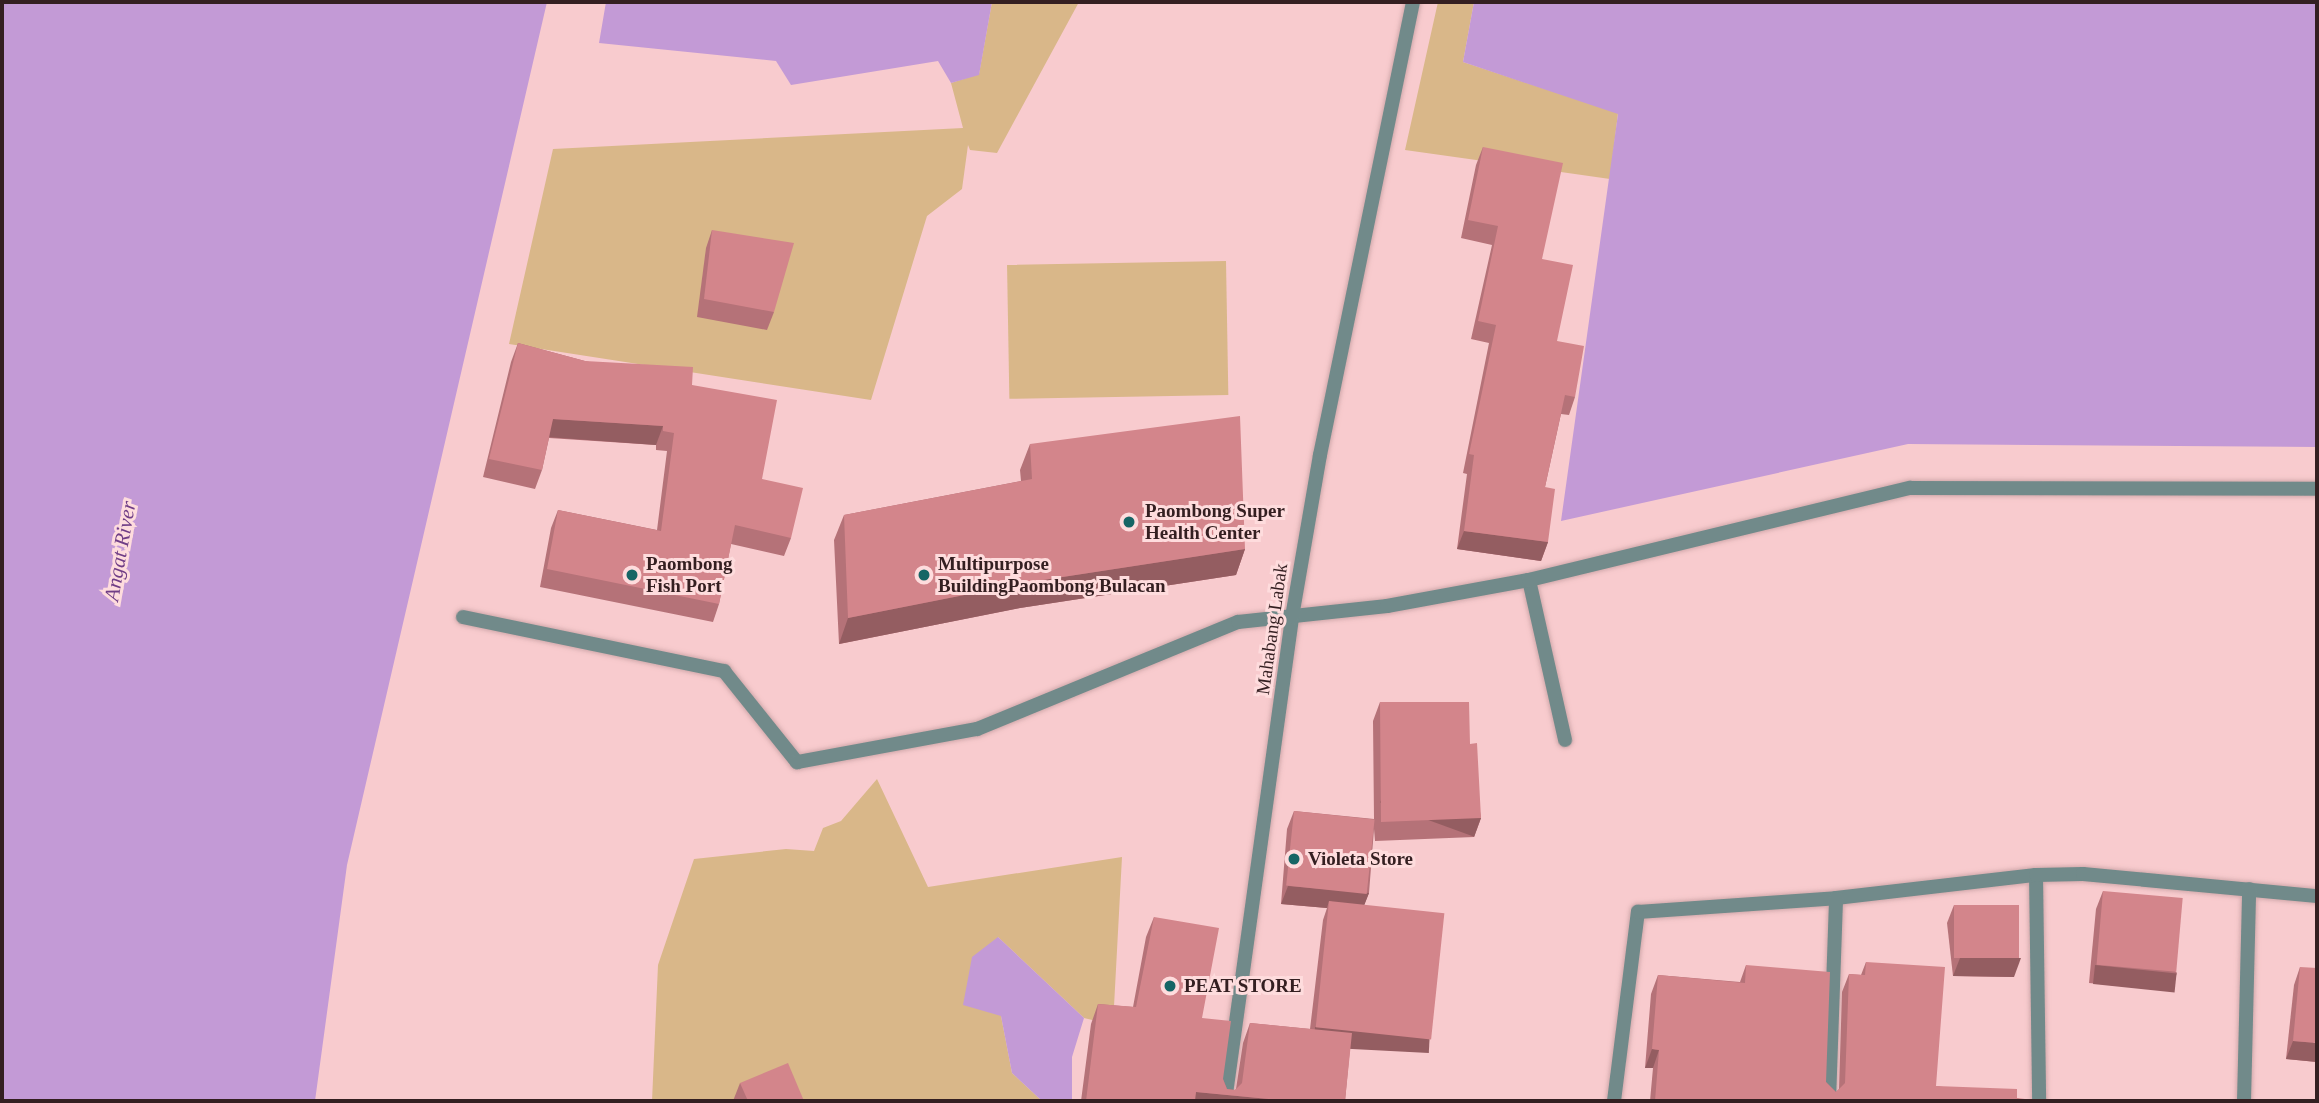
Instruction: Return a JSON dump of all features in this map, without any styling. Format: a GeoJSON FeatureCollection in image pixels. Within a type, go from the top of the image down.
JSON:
{"type":"FeatureCollection","features":[{"type":"Feature","properties":{"kind":"street","name":"Mahabang Labak"},"geometry":{"type":"LineString","coordinates":[[1226,1101],[1293,617],[1320,455],[1413,2]]}},
{"type":"Feature","properties":{"kind":"street"},"geometry":{"type":"LineString","coordinates":[[463,617],[724,671],[797,762],[977,729],[1238,622],[1387,606],[1529,580],[1910,488],[2317,489]]}},
{"type":"Feature","properties":{"kind":"street"},"geometry":{"type":"LineString","coordinates":[[1529,580],[1565,740]]}},
{"type":"Feature","properties":{"kind":"street"},"geometry":{"type":"LineString","coordinates":[[1614,1101],[1638,912],[1836,898],[2036,875],[2082,874],[2317,895]]}},
{"type":"Feature","properties":{"kind":"street"},"geometry":{"type":"LineString","coordinates":[[2036,875],[2039,1101]]}},
{"type":"Feature","properties":{"kind":"street"},"geometry":{"type":"LineString","coordinates":[[2244,1101],[2249,888]]}},
{"type":"Feature","properties":{"kind":"street"},"geometry":{"type":"LineString","coordinates":[[1829,1101],[1836,898]]}},
{"type":"Feature","properties":{"kind":"shaded area"},"geometry":{"type":"Polygon","coordinates":[[[992,2],[1079,2],[997,153],[970,150],[968,145],[962,189],[927,216],[871,400],[509,344],[553,149],[963,128],[951,83],[979,74],[992,2]]]}},
{"type":"Feature","properties":{"kind":"shaded area"},"geometry":{"type":"Polygon","coordinates":[[[1438,2],[1474,2],[1463,62],[1618,113],[1610,179],[1405,150],[1438,2]]]}},
{"type":"Feature","properties":{"kind":"shaded area"},"geometry":{"type":"Polygon","coordinates":[[[1226,261],[1228,395],[1009,399],[1007,265],[1226,261]]]}},
{"type":"Feature","properties":{"kind":"shaded area"},"geometry":{"type":"Polygon","coordinates":[[[877,779],[928,887],[1122,857],[1113,1025],[1084,1018],[998,937],[1001,1016],[1012,1073],[1042,1101],[652,1101],[658,965],[694,859],[786,849],[814,851],[823,828],[841,821],[877,779]]]}},
{"type":"Feature","properties":{"kind":"water","name":"Angat River"},"geometry":{"type":"Polygon","coordinates":[[[2,2],[547,2],[347,865],[315,1101],[2,1101],[2,2]]]}},
{"type":"Feature","properties":{"kind":"water"},"geometry":{"type":"Polygon","coordinates":[[[606,2],[992,2],[979,75],[951,83],[938,61],[791,85],[776,61],[599,43],[606,2]]]}},
{"type":"Feature","properties":{"kind":"water"},"geometry":{"type":"Polygon","coordinates":[[[1474,2],[2317,2],[2317,447],[1908,444],[1561,521],[1618,114],[1463,62],[1474,2]]]}},
{"type":"Feature","properties":{"kind":"water"},"geometry":{"type":"Polygon","coordinates":[[[998,937],[1084,1018],[1072,1057],[1072,1101],[1042,1101],[1012,1073],[1001,1016],[963,1005],[972,957],[998,937]]]}},
{"type":"Feature","properties":{"kind":"building"},"geometry":{"type":"Polygon","coordinates":[[[1483,147],[1563,163],[1542,259],[1573,265],[1557,341],[1584,346],[1575,397],[1565,395],[1545,487],[1555,489],[1548,542],[1464,531],[1474,455],[1469,454],[1496,325],[1478,321],[1498,226],[1468,220],[1483,147]]]}},
{"type":"Feature","properties":{"kind":"building"},"geometry":{"type":"Polygon","coordinates":[[[712,230],[794,243],[774,312],[704,299],[712,230]]]}},
{"type":"Feature","properties":{"kind":"building"},"geometry":{"type":"Polygon","coordinates":[[[518,343],[585,361],[693,367],[692,385],[777,400],[762,479],[803,488],[791,538],[735,525],[719,604],[547,569],[558,510],[661,531],[674,433],[663,431],[663,426],[553,419],[542,470],[489,459],[518,343]]]}},
{"type":"Feature","properties":{"kind":"building"},"geometry":{"type":"Polygon","coordinates":[[[1240,416],[1245,549],[1030,582],[848,618],[844,515],[1032,479],[1030,444],[1240,416]]]}},
{"type":"Feature","properties":{"kind":"building"},"geometry":{"type":"Polygon","coordinates":[[[1380,702],[1469,702],[1470,744],[1477,743],[1481,818],[1381,822],[1380,702]]]}},
{"type":"Feature","properties":{"kind":"building"},"geometry":{"type":"Polygon","coordinates":[[[1294,811],[1375,819],[1367,894],[1286,886],[1294,811]]]}},
{"type":"Feature","properties":{"kind":"building"},"geometry":{"type":"Polygon","coordinates":[[[2103,891],[2183,898],[2176,972],[2097,965],[2103,891]]]}},
{"type":"Feature","properties":{"kind":"building"},"geometry":{"type":"Polygon","coordinates":[[[1329,901],[1444,913],[1431,1039],[1316,1027],[1329,901]]]}},
{"type":"Feature","properties":{"kind":"building"},"geometry":{"type":"Polygon","coordinates":[[[1954,905],[2019,905],[2019,958],[1954,958],[1954,905]]]}},
{"type":"Feature","properties":{"kind":"building"},"geometry":{"type":"Polygon","coordinates":[[[1154,917],[1219,928],[1202,1018],[1231,1021],[1223,1079],[1227,1089],[1235,1090],[1242,1083],[1250,1023],[1352,1033],[1345,1101],[1279,1101],[1196,1092],[1195,1101],[1086,1101],[1098,1004],[1136,1007],[1154,917]]]}},
{"type":"Feature","properties":{"kind":"building"},"geometry":{"type":"Polygon","coordinates":[[[1866,962],[1945,967],[1936,1086],[2017,1089],[2017,1098],[2025,1101],[1655,1101],[1659,1050],[1652,1049],[1658,975],[1745,983],[1746,965],[1830,972],[1826,1082],[1836,1092],[1845,1083],[1849,974],[1865,975],[1866,962]]]}},
{"type":"Feature","properties":{"kind":"building"},"geometry":{"type":"Polygon","coordinates":[[[2300,967],[2317,968],[2317,1043],[2293,1041],[2300,967]]]}},
{"type":"Feature","properties":{"kind":"building"},"geometry":{"type":"Polygon","coordinates":[[[788,1063],[804,1101],[748,1101],[740,1083],[788,1063]]]}},
{"type":"Feature","properties":{"kind":"place","name":"Paombong Super Health Center"},"geometry":{"type":"Point","coordinates":[1129,522]}},
{"type":"Feature","properties":{"kind":"place","name":"Paombong Fish Port"},"geometry":{"type":"Point","coordinates":[632,575]}},
{"type":"Feature","properties":{"kind":"place","name":"Multipurpose BuildingPaombong Bulacan"},"geometry":{"type":"Point","coordinates":[924,575]}},
{"type":"Feature","properties":{"kind":"place","name":"Violeta Store"},"geometry":{"type":"Point","coordinates":[1294,859]}},
{"type":"Feature","properties":{"kind":"place","name":"PEAT STORE"},"geometry":{"type":"Point","coordinates":[1170,986]}}]}
